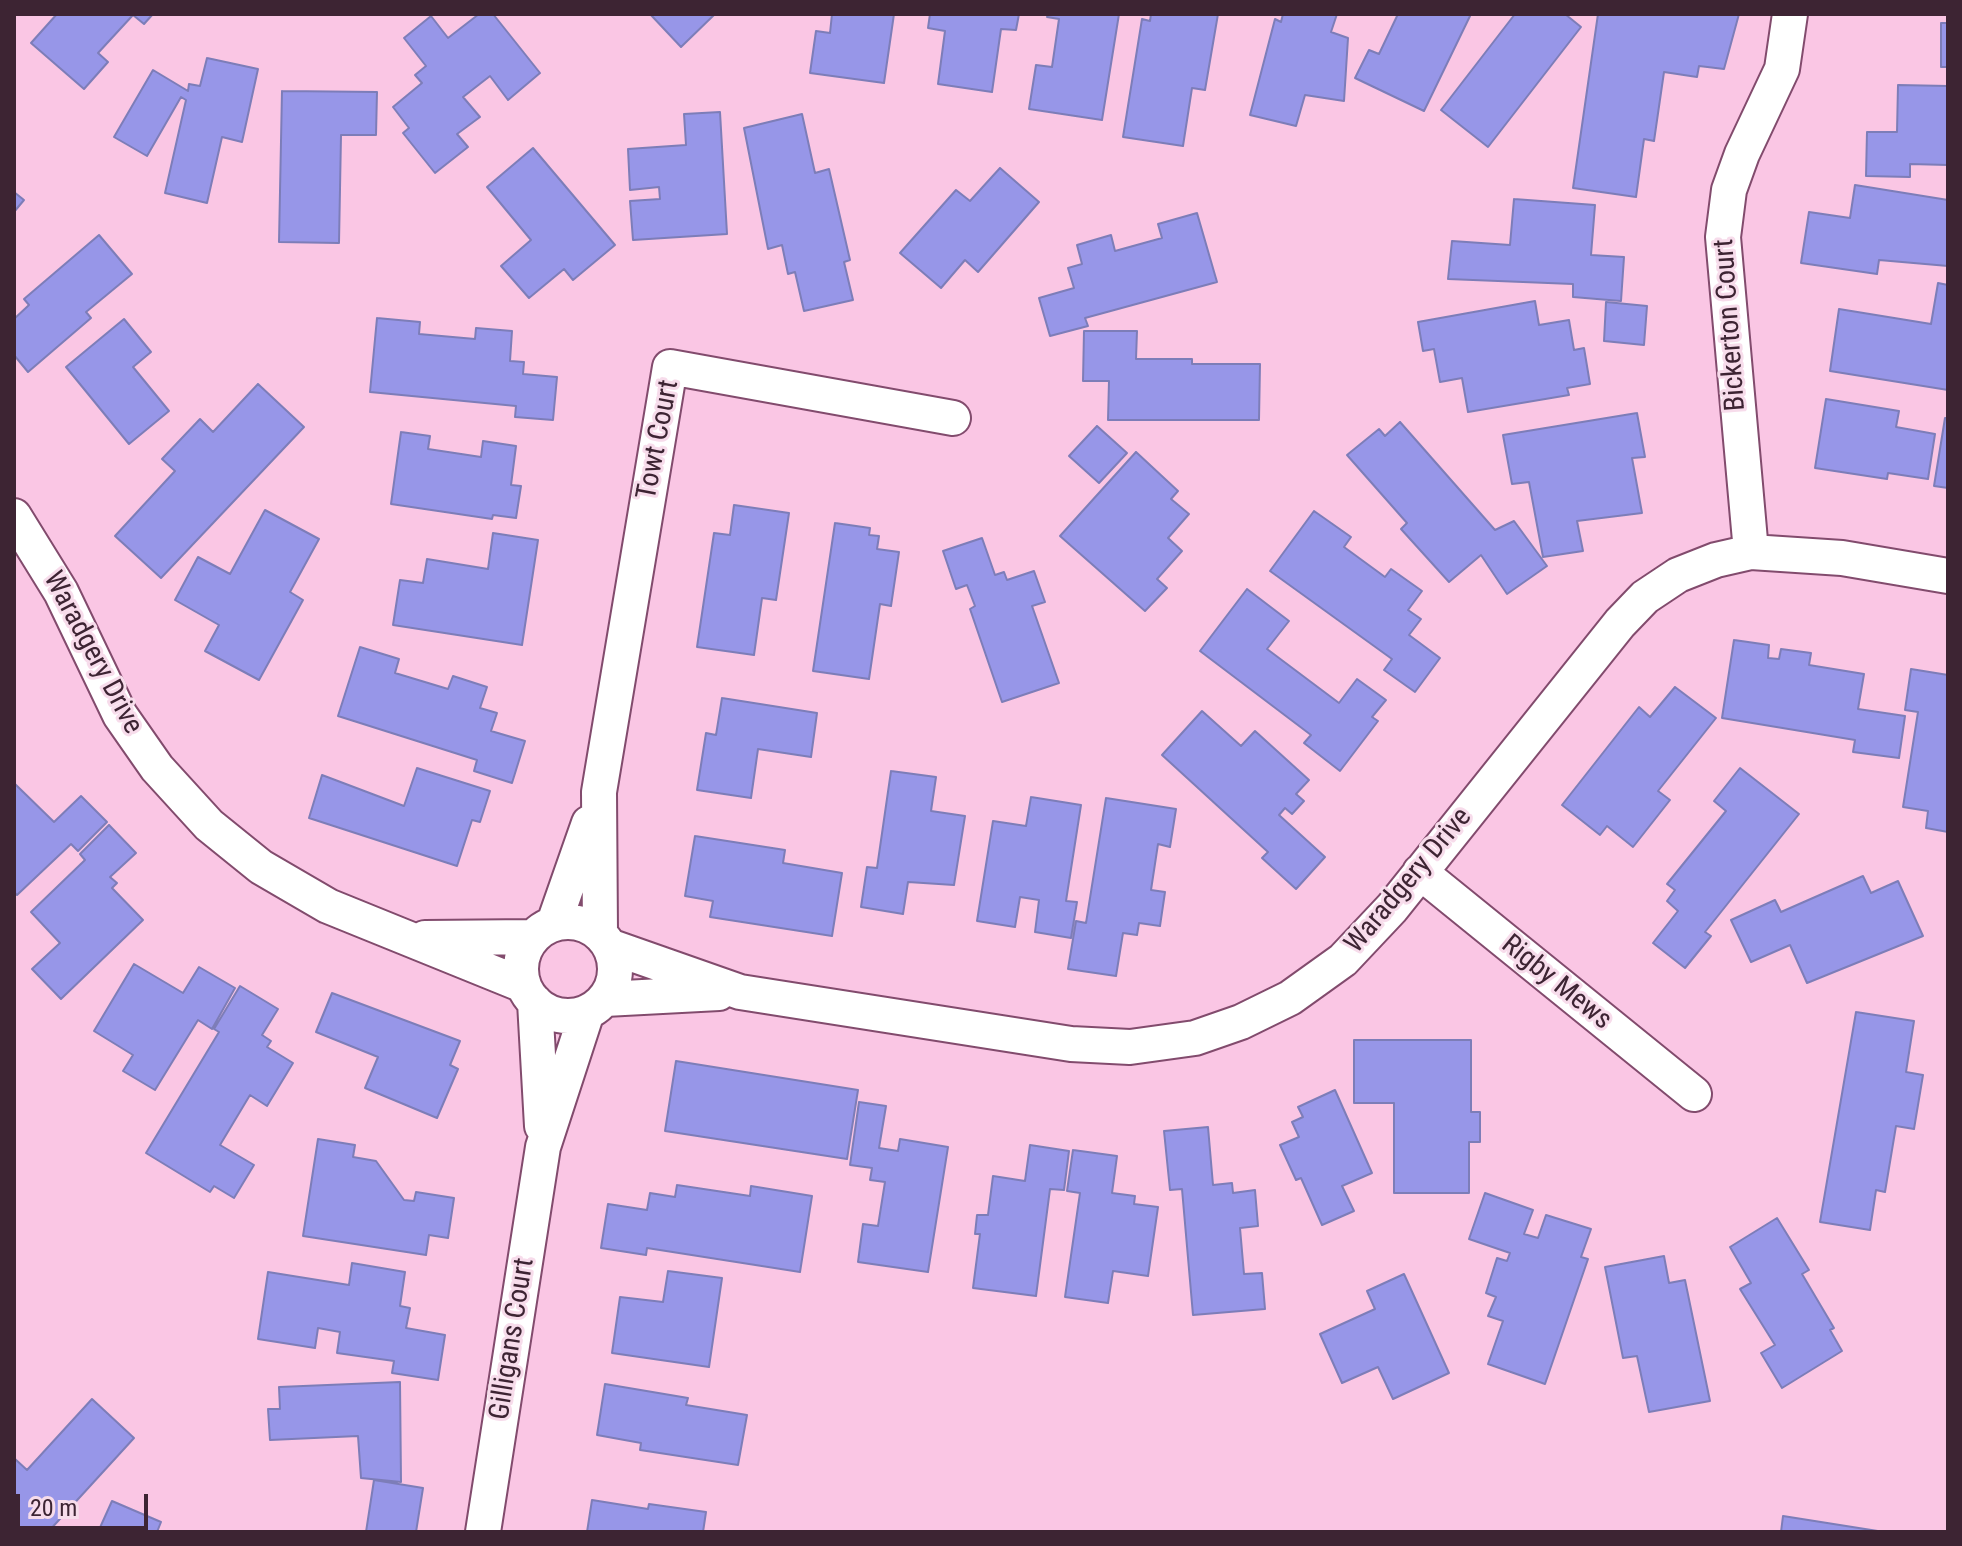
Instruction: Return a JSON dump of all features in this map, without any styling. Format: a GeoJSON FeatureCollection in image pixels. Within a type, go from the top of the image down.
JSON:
{"type":"FeatureCollection","features":[{"type":"Feature","properties":{"kind":"street","name":"Bickerton Court"},"geometry":{"type":"LineString","coordinates":[[1751,552],[1723,237],[1733,178],[1782,69],[1790,14]]}},
{"type":"Feature","properties":{"kind":"street","name":"Towt Court"},"geometry":{"type":"LineString","coordinates":[[605,939],[599,792],[670,367],[953,418]]}},
{"type":"Feature","properties":{"kind":"street","name":"Waradgery Drive"},"geometry":{"type":"LineString","coordinates":[[14,516],[61,592],[120,715],[178,794],[241,853],[328,906],[413,939],[529,994]]}},
{"type":"Feature","properties":{"kind":"street","name":"Waradgery Drive"},"geometry":{"type":"LineString","coordinates":[[605,939],[740,992],[1071,1044],[1130,1047],[1166,1044],[1241,1022],[1315,982],[1353,950],[1420,872],[1557,698],[1645,597],[1678,575],[1716,560],[1751,552],[1842,558],[1948,576]]}},
{"type":"Feature","properties":{"kind":"street","name":"Towt Court"},"geometry":{"type":"LineString","coordinates":[[543,930],[599,792]]}},
{"type":"Feature","properties":{"kind":"street","name":"Rigby Mews"},"geometry":{"type":"LineString","coordinates":[[1420,872],[1694,1094]]}},
{"type":"Feature","properties":{"kind":"street"},"geometry":{"type":"LineString","coordinates":[[582,923],[605,939],[615,973],[596,1005],[559,1016],[529,994],[521,960],[543,930],[582,923]]}},
{"type":"Feature","properties":{"kind":"street","name":"Waradgery Drive"},"geometry":{"type":"LineString","coordinates":[[413,939],[543,930]]}},
{"type":"Feature","properties":{"kind":"street","name":"Waradgery Drive"},"geometry":{"type":"LineString","coordinates":[[596,1005],[740,992]]}},
{"type":"Feature","properties":{"kind":"street","name":"Gilligans Court"},"geometry":{"type":"LineString","coordinates":[[529,994],[543,1147]]}},
{"type":"Feature","properties":{"kind":"street","name":"Gilligans Court"},"geometry":{"type":"LineString","coordinates":[[483,1532],[543,1147],[596,1005]]}},
{"type":"Feature","properties":{"kind":"building"},"geometry":{"type":"Polygon","coordinates":[[[57,14],[153,14],[144,24],[133,15],[98,53],[108,62],[84,89],[31,43],[57,14]]]}},
{"type":"Feature","properties":{"kind":"building"},"geometry":{"type":"Polygon","coordinates":[[[479,14],[493,14],[540,73],[508,100],[490,76],[463,97],[480,117],[457,134],[468,147],[435,173],[403,133],[409,128],[393,107],[422,83],[415,75],[426,66],[404,38],[431,16],[448,38],[479,14]]]}},
{"type":"Feature","properties":{"kind":"building"},"geometry":{"type":"Polygon","coordinates":[[[650,14],[715,14],[681,47],[650,14]]]}},
{"type":"Feature","properties":{"kind":"building"},"geometry":{"type":"Polygon","coordinates":[[[832,14],[894,14],[884,83],[810,73],[816,31],[830,33],[832,14]]]}},
{"type":"Feature","properties":{"kind":"building"},"geometry":{"type":"Polygon","coordinates":[[[930,14],[1019,14],[1016,30],[1001,29],[992,92],[938,84],[945,31],[928,28],[930,14]]]}},
{"type":"Feature","properties":{"kind":"building"},"geometry":{"type":"Polygon","coordinates":[[[1048,14],[1119,14],[1102,120],[1029,109],[1036,65],[1052,67],[1059,19],[1047,17],[1048,14]]]}},
{"type":"Feature","properties":{"kind":"building"},"geometry":{"type":"Polygon","coordinates":[[[1151,14],[1218,14],[1205,90],[1192,88],[1183,146],[1123,137],[1142,19],[1150,21],[1151,14]]]}},
{"type":"Feature","properties":{"kind":"building"},"geometry":{"type":"Polygon","coordinates":[[[1283,14],[1337,14],[1331,32],[1348,38],[1344,101],[1305,95],[1296,126],[1250,115],[1275,19],[1281,22],[1283,14]]]}},
{"type":"Feature","properties":{"kind":"building"},"geometry":{"type":"Polygon","coordinates":[[[1398,14],[1471,14],[1424,111],[1355,78],[1369,50],[1379,54],[1398,14]]]}},
{"type":"Feature","properties":{"kind":"building"},"geometry":{"type":"Polygon","coordinates":[[[1515,14],[1565,14],[1581,27],[1488,147],[1441,110],[1515,14]]]}},
{"type":"Feature","properties":{"kind":"building"},"geometry":{"type":"Polygon","coordinates":[[[1598,14],[1739,14],[1724,69],[1699,66],[1697,77],[1664,72],[1654,141],[1644,139],[1636,197],[1573,188],[1598,14]]]}},
{"type":"Feature","properties":{"kind":"building"},"geometry":{"type":"Polygon","coordinates":[[[1941,23],[1948,23],[1948,67],[1941,67],[1941,23]]]}},
{"type":"Feature","properties":{"kind":"building"},"geometry":{"type":"Polygon","coordinates":[[[207,58],[258,69],[242,142],[222,137],[207,203],[165,193],[186,100],[181,97],[147,156],[114,137],[153,70],[188,91],[189,84],[200,86],[207,58]]]}},
{"type":"Feature","properties":{"kind":"building"},"geometry":{"type":"Polygon","coordinates":[[[1898,85],[1948,86],[1948,165],[1910,164],[1910,177],[1866,176],[1867,132],[1897,132],[1898,85]]]}},
{"type":"Feature","properties":{"kind":"building"},"geometry":{"type":"Polygon","coordinates":[[[282,91],[377,92],[376,135],[341,135],[339,243],[279,242],[282,91]]]}},
{"type":"Feature","properties":{"kind":"building"},"geometry":{"type":"Polygon","coordinates":[[[720,112],[727,234],[633,240],[630,201],[660,199],[659,187],[630,190],[628,149],[686,145],[684,114],[720,112]]]}},
{"type":"Feature","properties":{"kind":"building"},"geometry":{"type":"Polygon","coordinates":[[[802,114],[815,173],[829,169],[850,260],[844,262],[853,300],[804,311],[795,272],[788,274],[782,245],[768,249],[744,128],[802,114]]]}},
{"type":"Feature","properties":{"kind":"building"},"geometry":{"type":"Polygon","coordinates":[[[533,148],[615,245],[573,280],[564,269],[529,298],[501,266],[531,240],[487,187],[533,148]]]}},
{"type":"Feature","properties":{"kind":"building"},"geometry":{"type":"Polygon","coordinates":[[[1000,168],[1039,202],[978,272],[965,260],[941,288],[900,253],[956,190],[970,201],[1000,168]]]}},
{"type":"Feature","properties":{"kind":"building"},"geometry":{"type":"Polygon","coordinates":[[[1855,185],[1948,200],[1948,266],[1879,260],[1877,274],[1801,263],[1809,212],[1850,218],[1855,185]]]}},
{"type":"Feature","properties":{"kind":"building"},"geometry":{"type":"Polygon","coordinates":[[[14,192],[24,200],[14,212],[14,192]]]}},
{"type":"Feature","properties":{"kind":"building"},"geometry":{"type":"Polygon","coordinates":[[[1514,199],[1595,205],[1591,255],[1624,257],[1621,301],[1573,297],[1573,284],[1448,279],[1452,241],[1510,245],[1514,199]]]}},
{"type":"Feature","properties":{"kind":"building"},"geometry":{"type":"Polygon","coordinates":[[[1197,213],[1217,282],[1085,318],[1088,326],[1050,336],[1039,298],[1074,288],[1068,268],[1082,264],[1077,245],[1111,235],[1115,251],[1162,238],[1158,224],[1197,213]]]}},
{"type":"Feature","properties":{"kind":"building"},"geometry":{"type":"Polygon","coordinates":[[[99,235],[132,274],[86,312],[91,318],[28,372],[14,355],[14,319],[29,305],[24,299],[99,235]]]}},
{"type":"Feature","properties":{"kind":"building"},"geometry":{"type":"Polygon","coordinates":[[[1938,283],[1948,285],[1948,390],[1830,371],[1839,309],[1931,324],[1938,283]]]}},
{"type":"Feature","properties":{"kind":"building"},"geometry":{"type":"Polygon","coordinates":[[[1535,301],[1539,325],[1569,320],[1574,350],[1584,348],[1590,384],[1567,388],[1569,395],[1468,412],[1462,378],[1440,382],[1434,349],[1423,351],[1418,322],[1535,301]]]}},
{"type":"Feature","properties":{"kind":"building"},"geometry":{"type":"Polygon","coordinates":[[[1606,302],[1647,306],[1644,345],[1604,341],[1606,302]]]}},
{"type":"Feature","properties":{"kind":"building"},"geometry":{"type":"Polygon","coordinates":[[[377,318],[420,322],[419,334],[475,339],[476,328],[512,331],[510,361],[524,362],[523,374],[557,377],[553,420],[515,417],[516,406],[370,392],[377,318]]]}},
{"type":"Feature","properties":{"kind":"building"},"geometry":{"type":"Polygon","coordinates":[[[124,319],[151,352],[133,367],[169,411],[129,444],[66,367],[124,319]]]}},
{"type":"Feature","properties":{"kind":"building"},"geometry":{"type":"Polygon","coordinates":[[[1084,331],[1137,331],[1136,359],[1192,359],[1192,364],[1260,364],[1259,420],[1108,420],[1109,381],[1083,381],[1084,331]]]}},
{"type":"Feature","properties":{"kind":"building"},"geometry":{"type":"Polygon","coordinates":[[[258,384],[304,427],[161,578],[115,536],[175,471],[162,459],[200,419],[213,432],[258,384]]]}},
{"type":"Feature","properties":{"kind":"building"},"geometry":{"type":"Polygon","coordinates":[[[1826,399],[1899,411],[1896,427],[1935,434],[1928,479],[1888,473],[1887,479],[1815,468],[1826,399]]]}},
{"type":"Feature","properties":{"kind":"building"},"geometry":{"type":"Polygon","coordinates":[[[1637,413],[1645,457],[1632,458],[1642,513],[1577,521],[1583,551],[1543,557],[1529,482],[1512,484],[1503,435],[1637,413]]]}},
{"type":"Feature","properties":{"kind":"building"},"geometry":{"type":"Polygon","coordinates":[[[1945,418],[1948,418],[1948,488],[1934,486],[1945,418]]]}},
{"type":"Feature","properties":{"kind":"building"},"geometry":{"type":"Polygon","coordinates":[[[1400,422],[1495,530],[1514,521],[1547,566],[1507,594],[1481,555],[1449,582],[1401,529],[1407,523],[1347,455],[1379,429],[1385,436],[1400,422]]]}},
{"type":"Feature","properties":{"kind":"building"},"geometry":{"type":"Polygon","coordinates":[[[1097,426],[1127,453],[1099,483],[1069,456],[1097,426]]]}},
{"type":"Feature","properties":{"kind":"building"},"geometry":{"type":"Polygon","coordinates":[[[401,432],[430,436],[428,449],[481,457],[483,441],[516,446],[511,485],[521,486],[516,518],[493,515],[492,519],[391,504],[401,432]]]}},
{"type":"Feature","properties":{"kind":"building"},"geometry":{"type":"Polygon","coordinates":[[[1136,452],[1178,491],[1171,499],[1189,514],[1168,538],[1182,551],[1157,579],[1167,588],[1145,611],[1060,536],[1136,452]]]}},
{"type":"Feature","properties":{"kind":"building"},"geometry":{"type":"Polygon","coordinates":[[[734,505],[789,513],[776,600],[762,598],[754,655],[697,647],[714,533],[730,535],[734,505]]]}},
{"type":"Feature","properties":{"kind":"building"},"geometry":{"type":"Polygon","coordinates":[[[265,510],[319,539],[290,592],[303,600],[259,680],[205,651],[219,625],[175,600],[198,557],[230,574],[265,510]]]}},
{"type":"Feature","properties":{"kind":"building"},"geometry":{"type":"Polygon","coordinates":[[[1314,511],[1351,537],[1344,547],[1385,577],[1391,569],[1422,591],[1408,610],[1421,619],[1409,635],[1440,658],[1415,692],[1384,670],[1392,659],[1270,571],[1314,511]]]}},
{"type":"Feature","properties":{"kind":"building"},"geometry":{"type":"Polygon","coordinates":[[[835,523],[870,528],[869,535],[879,536],[877,549],[899,552],[891,606],[880,604],[869,679],[813,671],[835,523]]]}},
{"type":"Feature","properties":{"kind":"building"},"geometry":{"type":"Polygon","coordinates":[[[493,533],[538,540],[522,645],[393,625],[400,580],[423,583],[427,559],[488,569],[493,533]]]}},
{"type":"Feature","properties":{"kind":"building"},"geometry":{"type":"Polygon","coordinates":[[[982,538],[995,575],[1004,572],[1007,580],[1034,571],[1045,602],[1032,606],[1059,683],[1002,702],[970,609],[975,606],[967,585],[956,589],[943,551],[982,538]]]}},
{"type":"Feature","properties":{"kind":"building"},"geometry":{"type":"Polygon","coordinates":[[[1247,589],[1289,621],[1267,649],[1339,703],[1357,679],[1386,700],[1372,717],[1378,721],[1340,771],[1304,743],[1311,735],[1200,651],[1247,589]]]}},
{"type":"Feature","properties":{"kind":"building"},"geometry":{"type":"Polygon","coordinates":[[[1734,640],[1769,645],[1768,658],[1779,659],[1781,649],[1811,653],[1809,665],[1864,674],[1858,709],[1905,716],[1899,758],[1853,752],[1855,740],[1722,718],[1734,640]]]}},
{"type":"Feature","properties":{"kind":"building"},"geometry":{"type":"Polygon","coordinates":[[[360,647],[399,659],[395,673],[448,689],[453,676],[487,687],[480,708],[497,713],[491,731],[525,741],[512,783],[474,771],[477,760],[338,716],[360,647]]]}},
{"type":"Feature","properties":{"kind":"building"},"geometry":{"type":"Polygon","coordinates":[[[1911,669],[1948,675],[1948,832],[1926,828],[1928,811],[1903,807],[1918,712],[1905,710],[1911,669]]]}},
{"type":"Feature","properties":{"kind":"building"},"geometry":{"type":"Polygon","coordinates":[[[1675,687],[1716,718],[1658,791],[1670,800],[1633,847],[1607,826],[1600,835],[1562,805],[1639,707],[1650,717],[1675,687]]]}},
{"type":"Feature","properties":{"kind":"building"},"geometry":{"type":"Polygon","coordinates":[[[722,698],[817,713],[811,757],[758,749],[751,798],[697,790],[706,733],[716,735],[722,698]]]}},
{"type":"Feature","properties":{"kind":"building"},"geometry":{"type":"Polygon","coordinates":[[[1202,711],[1241,746],[1255,731],[1309,780],[1296,794],[1304,801],[1292,814],[1285,808],[1279,815],[1325,857],[1296,889],[1262,858],[1268,852],[1162,755],[1202,711]]]}},
{"type":"Feature","properties":{"kind":"building"},"geometry":{"type":"Polygon","coordinates":[[[417,768],[490,791],[480,822],[472,820],[457,866],[309,818],[322,775],[404,806],[417,768]]]}},
{"type":"Feature","properties":{"kind":"building"},"geometry":{"type":"Polygon","coordinates":[[[1740,768],[1799,814],[1705,932],[1711,936],[1685,968],[1653,943],[1678,911],[1667,901],[1675,890],[1667,884],[1726,811],[1714,801],[1740,768]]]}},
{"type":"Feature","properties":{"kind":"building"},"geometry":{"type":"Polygon","coordinates":[[[891,771],[936,777],[931,811],[965,816],[954,885],[908,882],[903,914],[861,907],[867,867],[877,868],[891,771]]]}},
{"type":"Feature","properties":{"kind":"building"},"geometry":{"type":"Polygon","coordinates":[[[14,783],[54,822],[81,796],[107,822],[78,851],[71,844],[17,895],[14,892],[14,783]]]}},
{"type":"Feature","properties":{"kind":"building"},"geometry":{"type":"Polygon","coordinates":[[[1031,797],[1081,805],[1066,901],[1077,902],[1071,938],[1035,932],[1039,900],[1020,897],[1015,927],[977,921],[993,821],[1026,826],[1031,797]]]}},
{"type":"Feature","properties":{"kind":"building"},"geometry":{"type":"Polygon","coordinates":[[[1106,798],[1176,809],[1170,847],[1158,844],[1151,890],[1165,892],[1160,926],[1139,923],[1137,935],[1123,933],[1116,976],[1068,969],[1076,921],[1086,923],[1106,798]]]}},
{"type":"Feature","properties":{"kind":"building"},"geometry":{"type":"Polygon","coordinates":[[[109,825],[136,853],[110,877],[117,883],[112,888],[143,920],[61,999],[32,969],[60,943],[31,912],[85,860],[80,854],[109,825]]]}},
{"type":"Feature","properties":{"kind":"building"},"geometry":{"type":"Polygon","coordinates":[[[695,836],[785,850],[783,863],[842,873],[832,936],[710,917],[713,901],[685,896],[695,836]]]}},
{"type":"Feature","properties":{"kind":"building"},"geometry":{"type":"Polygon","coordinates":[[[1863,876],[1871,893],[1898,881],[1923,936],[1807,983],[1790,945],[1751,962],[1731,920],[1775,900],[1781,912],[1863,876]]]}},
{"type":"Feature","properties":{"kind":"building"},"geometry":{"type":"Polygon","coordinates":[[[134,964],[183,993],[199,967],[235,988],[212,1029],[198,1020],[155,1090],[123,1071],[133,1055],[94,1031],[134,964]]]}},
{"type":"Feature","properties":{"kind":"building"},"geometry":{"type":"Polygon","coordinates":[[[240,986],[278,1009],[262,1035],[271,1041],[267,1047],[293,1063],[267,1106],[250,1095],[220,1145],[254,1165],[234,1198],[214,1186],[210,1192],[146,1153],[219,1032],[214,1029],[240,986]]]}},
{"type":"Feature","properties":{"kind":"building"},"geometry":{"type":"Polygon","coordinates":[[[332,993],[460,1041],[450,1065],[458,1069],[437,1118],[365,1088],[378,1057],[316,1032],[332,993]]]}},
{"type":"Feature","properties":{"kind":"building"},"geometry":{"type":"Polygon","coordinates":[[[1856,1012],[1914,1021],[1906,1072],[1923,1075],[1914,1129],[1896,1126],[1885,1192],[1876,1190],[1870,1230],[1820,1222],[1856,1012]]]}},
{"type":"Feature","properties":{"kind":"building"},"geometry":{"type":"Polygon","coordinates":[[[1354,1040],[1471,1040],[1471,1112],[1480,1112],[1480,1142],[1469,1142],[1469,1193],[1394,1193],[1394,1103],[1354,1103],[1354,1040]]]}},
{"type":"Feature","properties":{"kind":"building"},"geometry":{"type":"Polygon","coordinates":[[[676,1061],[858,1090],[847,1159],[665,1131],[676,1061]]]}},
{"type":"Feature","properties":{"kind":"building"},"geometry":{"type":"Polygon","coordinates":[[[1335,1090],[1372,1173],[1342,1186],[1354,1211],[1322,1225],[1301,1178],[1296,1180],[1280,1145],[1299,1137],[1292,1122],[1303,1117],[1298,1107],[1335,1090]]]}},
{"type":"Feature","properties":{"kind":"building"},"geometry":{"type":"Polygon","coordinates":[[[859,1102],[886,1106],[879,1148],[898,1151],[900,1139],[948,1147],[928,1272],[858,1262],[863,1224],[878,1226],[885,1182],[870,1180],[872,1168],[850,1165],[859,1102]]]}},
{"type":"Feature","properties":{"kind":"building"},"geometry":{"type":"Polygon","coordinates":[[[1208,1127],[1213,1185],[1232,1183],[1233,1193],[1255,1190],[1258,1226],[1240,1228],[1244,1274],[1262,1273],[1265,1309],[1193,1315],[1182,1189],[1170,1190],[1164,1131],[1208,1127]]]}},
{"type":"Feature","properties":{"kind":"building"},"geometry":{"type":"Polygon","coordinates":[[[318,1139],[355,1145],[353,1157],[376,1161],[404,1200],[414,1201],[416,1192],[454,1198],[448,1238],[429,1235],[426,1255],[303,1236],[318,1139]]]}},
{"type":"Feature","properties":{"kind":"building"},"geometry":{"type":"Polygon","coordinates":[[[1030,1145],[1069,1151],[1064,1190],[1050,1189],[1036,1296],[973,1288],[980,1234],[975,1234],[977,1215],[988,1215],[993,1176],[1025,1181],[1030,1145]]]}},
{"type":"Feature","properties":{"kind":"building"},"geometry":{"type":"Polygon","coordinates":[[[1073,1150],[1117,1156],[1112,1193],[1135,1196],[1134,1204],[1158,1207],[1148,1276],[1113,1271],[1108,1303],[1065,1297],[1080,1193],[1067,1191],[1073,1150]]]}},
{"type":"Feature","properties":{"kind":"building"},"geometry":{"type":"Polygon","coordinates":[[[677,1185],[750,1196],[751,1186],[812,1196],[800,1272],[647,1248],[646,1255],[601,1248],[608,1204],[647,1210],[650,1193],[675,1197],[677,1185]]]}},
{"type":"Feature","properties":{"kind":"building"},"geometry":{"type":"Polygon","coordinates":[[[1485,1193],[1533,1210],[1524,1234],[1538,1238],[1546,1215],[1591,1229],[1581,1257],[1588,1259],[1545,1384],[1488,1364],[1503,1321],[1488,1316],[1496,1297],[1486,1293],[1497,1258],[1507,1261],[1510,1253],[1469,1239],[1485,1193]]]}},
{"type":"Feature","properties":{"kind":"building"},"geometry":{"type":"Polygon","coordinates":[[[1777,1218],[1809,1270],[1802,1274],[1834,1328],[1830,1330],[1842,1351],[1782,1388],[1761,1353],[1775,1345],[1740,1289],[1751,1283],[1730,1247],[1777,1218]]]}},
{"type":"Feature","properties":{"kind":"building"},"geometry":{"type":"Polygon","coordinates":[[[1664,1256],[1669,1283],[1685,1280],[1710,1401],[1649,1412],[1637,1356],[1623,1358],[1605,1267],[1664,1256]]]}},
{"type":"Feature","properties":{"kind":"building"},"geometry":{"type":"Polygon","coordinates":[[[352,1263],[405,1272],[400,1306],[410,1308],[406,1328],[445,1335],[438,1380],[392,1373],[394,1361],[337,1353],[340,1332],[318,1328],[315,1348],[258,1339],[268,1272],[349,1285],[352,1263]]]}},
{"type":"Feature","properties":{"kind":"building"},"geometry":{"type":"Polygon","coordinates":[[[668,1271],[722,1278],[709,1367],[612,1353],[620,1297],[663,1302],[668,1271]]]}},
{"type":"Feature","properties":{"kind":"building"},"geometry":{"type":"Polygon","coordinates":[[[1404,1274],[1449,1373],[1393,1399],[1378,1367],[1342,1383],[1320,1334],[1375,1309],[1367,1291],[1404,1274]]]}},
{"type":"Feature","properties":{"kind":"building"},"geometry":{"type":"Polygon","coordinates":[[[400,1382],[401,1482],[361,1478],[358,1436],[270,1440],[268,1409],[280,1409],[279,1387],[400,1382]]]}},
{"type":"Feature","properties":{"kind":"building"},"geometry":{"type":"Polygon","coordinates":[[[605,1384],[688,1398],[686,1405],[747,1415],[738,1465],[640,1450],[641,1443],[597,1435],[605,1384]]]}},
{"type":"Feature","properties":{"kind":"building"},"geometry":{"type":"Polygon","coordinates":[[[92,1399],[134,1438],[48,1532],[14,1532],[14,1458],[27,1470],[92,1399]]]}},
{"type":"Feature","properties":{"kind":"building"},"geometry":{"type":"Polygon","coordinates":[[[374,1480],[423,1488],[416,1532],[366,1532],[374,1480]]]}},
{"type":"Feature","properties":{"kind":"building"},"geometry":{"type":"Polygon","coordinates":[[[592,1500],[648,1509],[649,1504],[706,1512],[703,1532],[587,1532],[592,1500]]]}},
{"type":"Feature","properties":{"kind":"building"},"geometry":{"type":"Polygon","coordinates":[[[112,1501],[161,1522],[157,1532],[98,1532],[112,1501]]]}},
{"type":"Feature","properties":{"kind":"building"},"geometry":{"type":"Polygon","coordinates":[[[1783,1516],[1884,1532],[1781,1532],[1783,1516]]]}}]}
